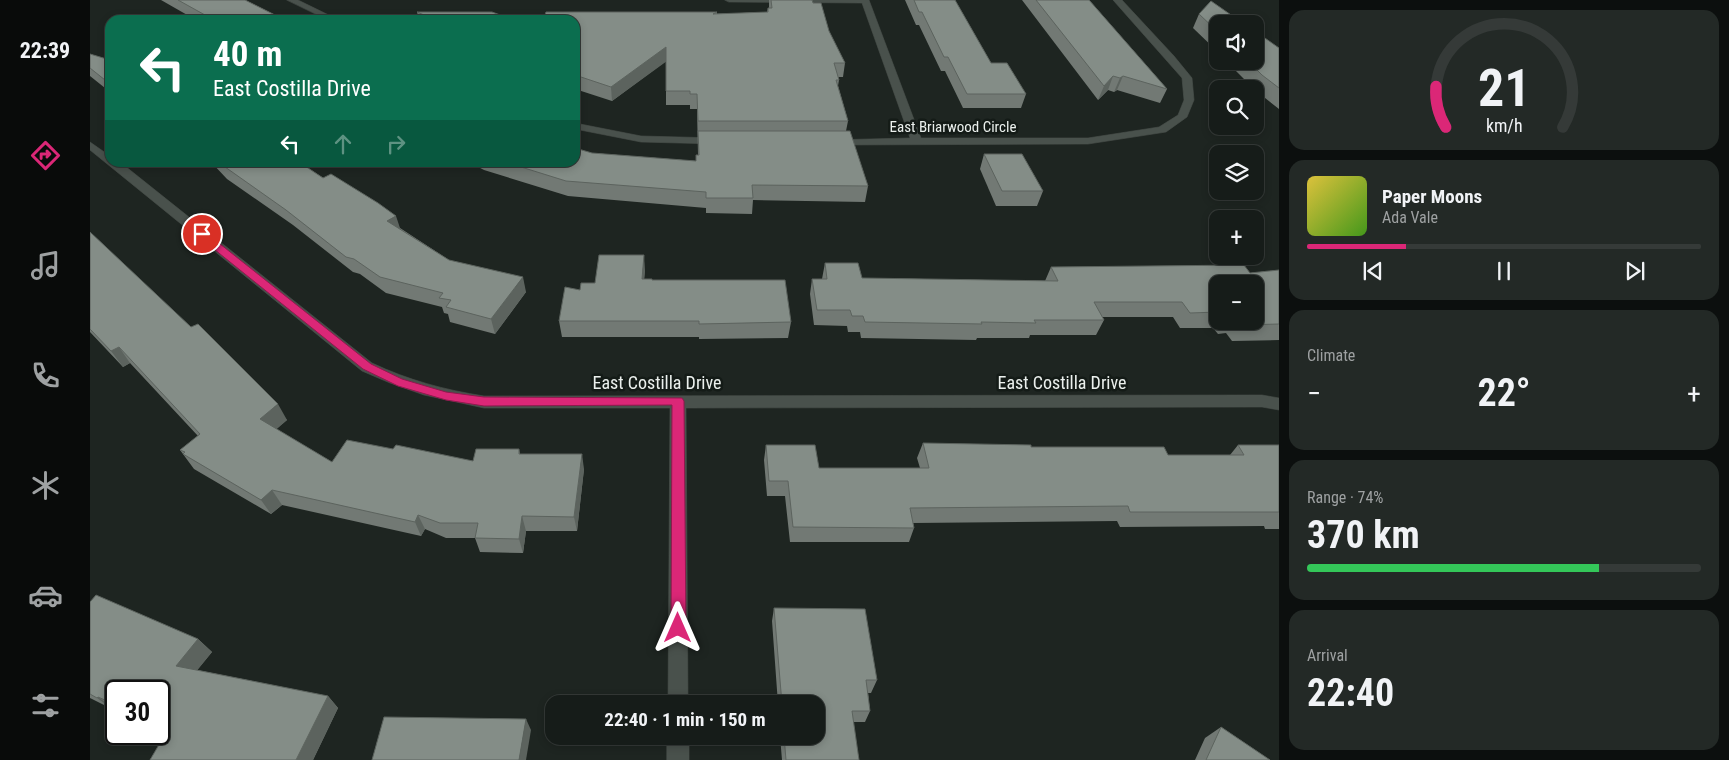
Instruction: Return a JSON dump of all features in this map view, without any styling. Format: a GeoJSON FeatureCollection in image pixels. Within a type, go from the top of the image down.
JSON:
{"type":"FeatureCollection","features":[{"type":"Feature","properties":{"kind":"street"},"geometry":{"type":"LineString","coordinates":[[291,0],[323,15]]}},
{"type":"Feature","properties":{"kind":"street"},"geometry":{"type":"LineString","coordinates":[[729,0],[865,1],[918,142]]}},
{"type":"Feature","properties":{"kind":"street","name":"East Briarwood Circle"},"geometry":{"type":"LineString","coordinates":[[820,142],[1088,140],[1162,130],[1182,117],[1189,100],[1187,78],[1117,0]]}},
{"type":"Feature","properties":{"kind":"street"},"geometry":{"type":"LineString","coordinates":[[580,127],[641,139],[732,142]]}},
{"type":"Feature","properties":{"kind":"street","name":"East Costilla Drive"},"geometry":{"type":"LineString","coordinates":[[90,145],[105,157]]}},
{"type":"Feature","properties":{"kind":"street","name":"East Costilla Drive"},"geometry":{"type":"LineString","coordinates":[[117,167],[367,367],[398,382],[446,396],[484,402],[1262,401],[1279,404]]}},
{"type":"Feature","properties":{"kind":"street"},"geometry":{"type":"LineString","coordinates":[[678,401],[678,695]]}},
{"type":"Feature","properties":{"kind":"street"},"geometry":{"type":"LineString","coordinates":[[678,745],[678,760]]}},
{"type":"Feature","properties":{"kind":"building"},"geometry":{"type":"Polygon","coordinates":[[[178,0],[245,0],[275,15],[205,15],[178,0]]]}},
{"type":"Feature","properties":{"kind":"building"},"geometry":{"type":"Polygon","coordinates":[[[771,0],[812,0],[813,3],[821,3],[829,31],[845,63],[834,63],[839,80],[836,80],[848,121],[698,121],[697,94],[690,94],[690,91],[666,91],[666,47],[611,87],[580,77],[580,15],[545,15],[546,12],[717,12],[713,14],[768,12],[768,8],[772,8],[771,0]]]}},
{"type":"Feature","properties":{"kind":"building"},"geometry":{"type":"Polygon","coordinates":[[[914,0],[955,0],[991,63],[1007,63],[1026,94],[967,94],[948,57],[944,57],[914,0]]]}},
{"type":"Feature","properties":{"kind":"building"},"geometry":{"type":"Polygon","coordinates":[[[1036,0],[1089,0],[1167,89],[1123,76],[1120,78],[1113,76],[1104,86],[1036,0]]]}},
{"type":"Feature","properties":{"kind":"building"},"geometry":{"type":"Polygon","coordinates":[[[1211,1],[1231,15],[1209,15],[1209,23],[1199,14],[1211,1]]]}},
{"type":"Feature","properties":{"kind":"building"},"geometry":{"type":"Polygon","coordinates":[[[417,12],[492,12],[500,15],[424,15],[417,12]]]}},
{"type":"Feature","properties":{"kind":"building"},"geometry":{"type":"Polygon","coordinates":[[[1264,37],[1279,48],[1279,88],[1257,70],[1264,70],[1264,37]]]}},
{"type":"Feature","properties":{"kind":"building"},"geometry":{"type":"Polygon","coordinates":[[[90,54],[105,58],[105,80],[90,68],[90,54]]]}},
{"type":"Feature","properties":{"kind":"building"},"geometry":{"type":"Polygon","coordinates":[[[698,131],[850,131],[868,186],[752,185],[753,198],[706,198],[706,192],[566,181],[521,167],[580,167],[580,149],[592,153],[696,161],[696,155],[699,155],[698,131]]]}},
{"type":"Feature","properties":{"kind":"building"},"geometry":{"type":"Polygon","coordinates":[[[984,154],[1022,154],[1043,191],[1002,191],[984,154]]]}},
{"type":"Feature","properties":{"kind":"building"},"geometry":{"type":"Polygon","coordinates":[[[225,167],[306,167],[323,178],[331,174],[396,216],[387,221],[449,260],[523,277],[491,319],[446,307],[451,300],[439,298],[443,293],[380,277],[354,259],[346,257],[286,210],[225,167]]]}},
{"type":"Feature","properties":{"kind":"building"},"geometry":{"type":"Polygon","coordinates":[[[90,232],[191,327],[198,324],[278,404],[260,419],[332,462],[347,440],[393,449],[396,445],[473,461],[476,449],[519,449],[519,454],[582,454],[574,517],[522,516],[519,539],[475,538],[478,523],[440,523],[418,515],[415,522],[272,490],[261,500],[183,454],[185,452],[180,450],[200,434],[119,347],[111,351],[90,329],[90,232]]]}},
{"type":"Feature","properties":{"kind":"building"},"geometry":{"type":"Polygon","coordinates":[[[599,255],[644,255],[642,279],[785,280],[791,322],[699,324],[699,321],[559,321],[565,287],[580,290],[581,283],[595,283],[599,255]]]}},
{"type":"Feature","properties":{"kind":"building"},"geometry":{"type":"Polygon","coordinates":[[[825,263],[858,263],[862,278],[1058,281],[1051,267],[1244,265],[1250,273],[1279,270],[1279,324],[1264,324],[1264,275],[1209,275],[1209,312],[1190,313],[1182,302],[1094,302],[1104,320],[1034,320],[1036,323],[981,322],[982,324],[865,322],[863,316],[852,316],[850,310],[817,310],[812,279],[827,279],[825,263]]]}},
{"type":"Feature","properties":{"kind":"building"},"geometry":{"type":"Polygon","coordinates":[[[923,443],[1031,445],[1031,447],[1164,447],[1168,455],[1244,455],[1238,445],[1279,445],[1279,512],[1130,512],[1128,506],[910,508],[914,528],[793,527],[788,481],[769,481],[766,445],[815,445],[819,468],[929,468],[923,443]]]}},
{"type":"Feature","properties":{"kind":"building"},"geometry":{"type":"Polygon","coordinates":[[[96,595],[198,639],[176,666],[328,696],[296,760],[150,760],[159,745],[170,745],[170,680],[105,680],[105,700],[90,694],[90,602],[96,595]]]}},
{"type":"Feature","properties":{"kind":"building"},"geometry":{"type":"Polygon","coordinates":[[[774,608],[865,609],[877,680],[866,680],[870,711],[852,711],[859,760],[786,760],[785,745],[825,745],[825,695],[781,695],[774,608]]]}},
{"type":"Feature","properties":{"kind":"building"},"geometry":{"type":"Polygon","coordinates":[[[384,717],[526,719],[519,760],[372,760],[384,717]]]}},
{"type":"Feature","properties":{"kind":"building"},"geometry":{"type":"Polygon","coordinates":[[[1221,727],[1270,760],[1206,760],[1221,727]]]}},
{"type":"Feature","properties":{"kind":"route"},"geometry":{"type":"LineString","coordinates":[[202,234],[367,367],[398,382],[446,396],[484,402],[678,401],[678,628]]}}]}
